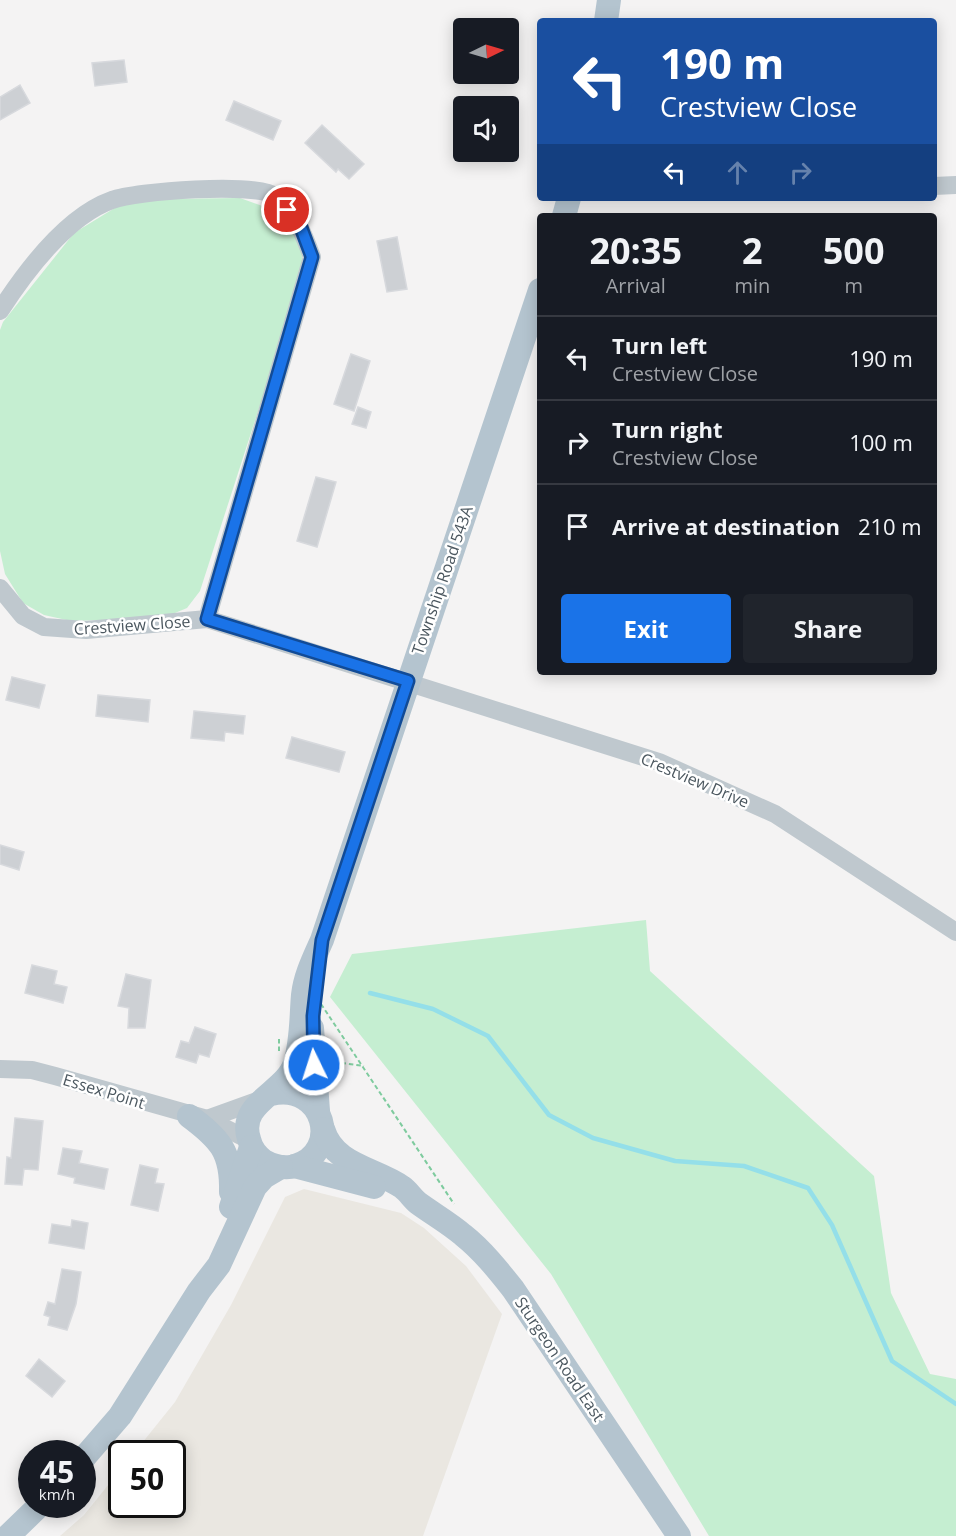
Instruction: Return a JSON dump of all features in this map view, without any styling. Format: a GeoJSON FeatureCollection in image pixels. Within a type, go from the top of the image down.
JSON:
{"type":"FeatureCollection","features":[{"type":"Feature","properties":{"kind":"main road"},"geometry":{"type":"LineString","coordinates":[[606,18],[609,0]]}},
{"type":"Feature","properties":{"kind":"main road","name":"Township Road 543A"},"geometry":{"type":"LineString","coordinates":[[199,1291],[231,1207],[250,1143],[247,1122],[265,1097],[292,1073],[296,1061],[306,979],[322,940],[537,299]]}},
{"type":"Feature","properties":{"kind":"main road","name":"Township Road 543A"},"geometry":{"type":"LineString","coordinates":[[96,1444],[120,1416],[199,1291],[219,1264],[251,1192],[264,1177],[315,1152],[320,1120],[312,1036],[322,940]]}},
{"type":"Feature","properties":{"kind":"main road"},"geometry":{"type":"LineString","coordinates":[[265,1097],[283,1091],[295,1093],[306,1098],[320,1120]]}},
{"type":"Feature","properties":{"kind":"main road"},"geometry":{"type":"LineString","coordinates":[[198,1118],[224,1148],[231,1181],[231,1207]]}},
{"type":"Feature","properties":{"kind":"main road","name":"Sturgeon Road East"},"geometry":{"type":"LineString","coordinates":[[320,1120],[326,1141],[339,1154],[353,1164],[403,1187],[418,1203],[465,1236],[513,1289],[679,1536]]}},
{"type":"Feature","properties":{"kind":"main road"},"geometry":{"type":"LineString","coordinates":[[250,1143],[258,1157],[269,1164],[288,1167]]}},
{"type":"Feature","properties":{"kind":"main road","name":"Sturgeon Road East"},"geometry":{"type":"LineString","coordinates":[[288,1167],[351,1180],[418,1203]]}},
{"type":"Feature","properties":{"kind":"main road"},"geometry":{"type":"LineString","coordinates":[[8,1536],[27,1518]]}},
{"type":"Feature","properties":{"kind":"street"},"geometry":{"type":"LineString","coordinates":[[937,186],[956,185]]}},
{"type":"Feature","properties":{"kind":"street","name":"Crestview Close"},"geometry":{"type":"LineString","coordinates":[[0,310],[25,272],[78,221],[113,199],[196,189],[233,188],[274,194],[300,225],[312,257],[207,619]]}},
{"type":"Feature","properties":{"kind":"street","name":"Crestview Close"},"geometry":{"type":"LineString","coordinates":[[0,588],[23,616],[44,627],[86,630],[207,619],[408,681]]}},
{"type":"Feature","properties":{"kind":"street","name":"Crestview Drive"},"geometry":{"type":"LineString","coordinates":[[408,681],[658,762],[775,814],[956,932]]}},
{"type":"Feature","properties":{"kind":"street","name":"Essex Point"},"geometry":{"type":"LineString","coordinates":[[0,1069],[32,1070],[198,1118],[250,1143]]}},
{"type":"Feature","properties":{"kind":"street"},"geometry":{"type":"LineString","coordinates":[[198,1118],[265,1097]]}},
{"type":"Feature","properties":{"kind":"path"},"geometry":{"type":"LineString","coordinates":[[326,1063],[340,1062],[364,1066]]}},
{"type":"Feature","properties":{"kind":"shaded area"},"geometry":{"type":"Polygon","coordinates":[[[304,1189],[401,1213],[424,1228],[466,1266],[502,1314],[423,1536],[60,1536],[81,1518],[96,1518],[96,1500],[108,1485],[108,1518],[186,1518],[186,1440],[144,1440],[175,1402],[231,1305],[285,1197],[304,1189]]]}},
{"type":"Feature","properties":{"kind":"green space"},"geometry":{"type":"Polygon","coordinates":[[[240,198],[270,209],[290,222],[300,241],[302,275],[200,591],[187,608],[163,618],[71,621],[44,615],[23,603],[5,574],[0,551],[0,330],[3,322],[74,233],[118,206],[160,199],[240,198]]]}},
{"type":"Feature","properties":{"kind":"green space"},"geometry":{"type":"Polygon","coordinates":[[[646,920],[650,971],[874,1176],[891,1293],[930,1374],[956,1379],[956,1536],[709,1536],[551,1274],[330,997],[352,954],[646,920]]]}},
{"type":"Feature","properties":{"kind":"building"},"geometry":{"type":"Polygon","coordinates":[[[124,60],[127,82],[95,86],[92,63],[124,60]]]}},
{"type":"Feature","properties":{"kind":"building"},"geometry":{"type":"Polygon","coordinates":[[[20,85],[30,103],[0,120],[0,97],[20,85]]]}},
{"type":"Feature","properties":{"kind":"building"},"geometry":{"type":"Polygon","coordinates":[[[234,101],[281,121],[273,140],[226,120],[234,101]]]}},
{"type":"Feature","properties":{"kind":"building"},"geometry":{"type":"Polygon","coordinates":[[[322,125],[364,164],[349,179],[338,169],[336,172],[305,143],[322,125]]]}},
{"type":"Feature","properties":{"kind":"building"},"geometry":{"type":"Polygon","coordinates":[[[397,237],[407,289],[387,292],[377,241],[397,237]]]}},
{"type":"Feature","properties":{"kind":"building"},"geometry":{"type":"Polygon","coordinates":[[[351,354],[370,361],[354,411],[334,404],[351,354]]]}},
{"type":"Feature","properties":{"kind":"building"},"geometry":{"type":"Polygon","coordinates":[[[358,407],[371,412],[366,428],[352,424],[358,407]]]}},
{"type":"Feature","properties":{"kind":"building"},"geometry":{"type":"Polygon","coordinates":[[[316,477],[336,482],[317,547],[297,541],[316,477]]]}},
{"type":"Feature","properties":{"kind":"building"},"geometry":{"type":"Polygon","coordinates":[[[12,677],[45,685],[39,708],[6,700],[12,677]]]}},
{"type":"Feature","properties":{"kind":"building"},"geometry":{"type":"Polygon","coordinates":[[[98,695],[150,700],[148,722],[96,716],[98,695]]]}},
{"type":"Feature","properties":{"kind":"building"},"geometry":{"type":"Polygon","coordinates":[[[194,711],[245,716],[243,734],[225,732],[224,741],[191,738],[194,711]]]}},
{"type":"Feature","properties":{"kind":"building"},"geometry":{"type":"Polygon","coordinates":[[[292,737],[345,752],[339,772],[286,758],[292,737]]]}},
{"type":"Feature","properties":{"kind":"building"},"geometry":{"type":"Polygon","coordinates":[[[0,845],[24,852],[19,870],[0,864],[0,845]]]}},
{"type":"Feature","properties":{"kind":"building"},"geometry":{"type":"Polygon","coordinates":[[[32,965],[57,971],[54,984],[67,987],[63,1003],[25,993],[32,965]]]}},
{"type":"Feature","properties":{"kind":"building"},"geometry":{"type":"Polygon","coordinates":[[[126,974],[151,980],[145,1028],[128,1028],[129,1008],[118,1006],[126,974]]]}},
{"type":"Feature","properties":{"kind":"building"},"geometry":{"type":"Polygon","coordinates":[[[195,1027],[216,1034],[209,1057],[199,1054],[196,1063],[176,1057],[181,1041],[189,1043],[195,1027]]]}},
{"type":"Feature","properties":{"kind":"building"},"geometry":{"type":"Polygon","coordinates":[[[15,1118],[43,1121],[38,1170],[24,1169],[22,1185],[5,1184],[7,1157],[11,1158],[15,1118]]]}},
{"type":"Feature","properties":{"kind":"building"},"geometry":{"type":"Polygon","coordinates":[[[63,1148],[82,1151],[79,1163],[108,1169],[104,1189],[74,1183],[75,1178],[58,1174],[63,1148]]]}},
{"type":"Feature","properties":{"kind":"building"},"geometry":{"type":"Polygon","coordinates":[[[140,1165],[158,1169],[155,1183],[164,1184],[158,1211],[131,1205],[140,1165]]]}},
{"type":"Feature","properties":{"kind":"building"},"geometry":{"type":"Polygon","coordinates":[[[72,1220],[88,1223],[84,1249],[49,1243],[52,1224],[71,1227],[72,1220]]]}},
{"type":"Feature","properties":{"kind":"building"},"geometry":{"type":"Polygon","coordinates":[[[62,1269],[81,1272],[76,1304],[67,1330],[48,1325],[50,1317],[44,1315],[48,1302],[55,1304],[62,1269]]]}},
{"type":"Feature","properties":{"kind":"building"},"geometry":{"type":"Polygon","coordinates":[[[39,1359],[65,1381],[52,1397],[26,1376],[39,1359]]]}},
{"type":"Feature","properties":{"kind":"waterway"},"geometry":{"type":"LineString","coordinates":[[370,993],[433,1009],[488,1036],[549,1115],[593,1138],[675,1161],[744,1166],[808,1188],[832,1225],[892,1361],[956,1404]]}},
{"type":"Feature","properties":{"kind":"route"},"geometry":{"type":"LineString","coordinates":[[287,210],[300,225],[312,257],[207,619],[408,681],[322,940],[313,1016],[314,1065]]}}]}
